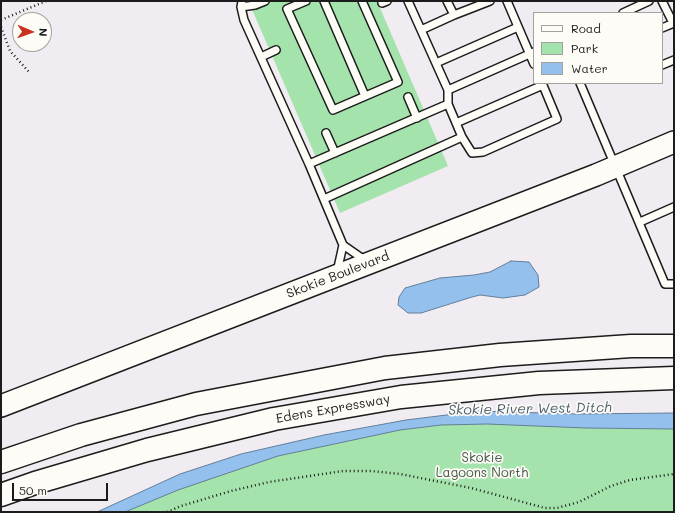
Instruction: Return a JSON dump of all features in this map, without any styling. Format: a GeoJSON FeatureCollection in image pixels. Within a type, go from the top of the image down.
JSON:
{"type":"FeatureCollection","features":[{"type":"Feature","properties":{"kind":"highway"},"geometry":{"type":"LineString","coordinates":[[1,462],[81,435],[196,404],[385,368],[500,354],[631,346],[674,346]]}},
{"type":"Feature","properties":{"kind":"highway","name":"Edens Expressway"},"geometry":{"type":"LineString","coordinates":[[1,495],[35,483],[162,447],[274,419],[386,400],[471,388],[539,383],[674,378]]}},
{"type":"Feature","properties":{"kind":"main road","name":"Skokie Boulevard"},"geometry":{"type":"LineString","coordinates":[[1,406],[369,264],[674,142]]}},
{"type":"Feature","properties":{"kind":"lane"},"geometry":{"type":"LineString","coordinates":[[265,1],[255,5],[241,4],[244,20],[309,164],[343,245],[369,264]]}},
{"type":"Feature","properties":{"kind":"lane"},"geometry":{"type":"LineString","coordinates":[[306,1],[288,9],[333,110],[398,82],[362,1]]}},
{"type":"Feature","properties":{"kind":"lane"},"geometry":{"type":"LineString","coordinates":[[324,1],[365,96]]}},
{"type":"Feature","properties":{"kind":"lane"},"geometry":{"type":"LineString","coordinates":[[408,1],[448,90],[448,104],[456,123],[462,137],[472,153],[483,152],[557,119],[542,84],[456,123]]}},
{"type":"Feature","properties":{"kind":"lane"},"geometry":{"type":"LineString","coordinates":[[447,1],[454,15]]}},
{"type":"Feature","properties":{"kind":"lane"},"geometry":{"type":"LineString","coordinates":[[421,30],[490,1]]}},
{"type":"Feature","properties":{"kind":"lane"},"geometry":{"type":"LineString","coordinates":[[448,90],[532,53],[518,27],[507,1]]}},
{"type":"Feature","properties":{"kind":"lane"},"geometry":{"type":"LineString","coordinates":[[625,12],[649,1]]}},
{"type":"Feature","properties":{"kind":"lane"},"geometry":{"type":"LineString","coordinates":[[662,1],[673,23],[663,28]]}},
{"type":"Feature","properties":{"kind":"lane"},"geometry":{"type":"LineString","coordinates":[[436,63],[518,27]]}},
{"type":"Feature","properties":{"kind":"lane"},"geometry":{"type":"LineString","coordinates":[[261,58],[276,50]]}},
{"type":"Feature","properties":{"kind":"lane"},"geometry":{"type":"LineString","coordinates":[[663,65],[674,60]]}},
{"type":"Feature","properties":{"kind":"lane"},"geometry":{"type":"LineString","coordinates":[[580,84],[665,284],[674,284]]}},
{"type":"Feature","properties":{"kind":"lane"},"geometry":{"type":"LineString","coordinates":[[408,98],[417,118]]}},
{"type":"Feature","properties":{"kind":"lane"},"geometry":{"type":"LineString","coordinates":[[309,164],[448,104]]}},
{"type":"Feature","properties":{"kind":"lane"},"geometry":{"type":"LineString","coordinates":[[326,133],[335,153]]}},
{"type":"Feature","properties":{"kind":"lane"},"geometry":{"type":"LineString","coordinates":[[324,199],[462,137]]}},
{"type":"Feature","properties":{"kind":"lane"},"geometry":{"type":"LineString","coordinates":[[640,222],[674,207]]}},
{"type":"Feature","properties":{"kind":"lane"},"geometry":{"type":"LineString","coordinates":[[336,276],[343,245]]}},
{"type":"Feature","properties":{"kind":"path"},"geometry":{"type":"LineString","coordinates":[[1,20],[46,1]]}},
{"type":"Feature","properties":{"kind":"path"},"geometry":{"type":"LineString","coordinates":[[1,27],[10,51],[30,73]]}},
{"type":"Feature","properties":{"kind":"path"},"geometry":{"type":"LineString","coordinates":[[167,512],[181,506],[262,484],[343,471],[371,470],[400,474],[471,488],[545,508],[556,508],[579,502],[630,480],[674,474]]}},
{"type":"Feature","properties":{"kind":"green space"},"geometry":{"type":"Polygon","coordinates":[[[265,1],[377,1],[448,166],[340,213],[251,7],[265,1]]]}},
{"type":"Feature","properties":{"kind":"green space","name":"Skokie Lagoons North"},"geometry":{"type":"Polygon","coordinates":[[[674,419],[674,512],[113,512],[278,451],[428,423],[674,419]]]}},
{"type":"Feature","properties":{"kind":"water"},"geometry":{"type":"Polygon","coordinates":[[[511,261],[529,262],[538,275],[539,287],[525,295],[503,298],[480,295],[421,313],[408,313],[398,305],[399,297],[405,288],[440,278],[490,272],[511,261]]]}},
{"type":"Feature","properties":{"kind":"water"},"geometry":{"type":"Polygon","coordinates":[[[479,411],[575,414],[674,413],[674,429],[586,428],[487,424],[441,425],[400,430],[278,456],[178,490],[125,512],[97,512],[180,474],[241,454],[324,435],[406,420],[479,411]]]}},
{"type":"Feature","properties":{"kind":"water label","name":"Skokie River West Ditch"},"geometry":{"type":"Point","coordinates":[530,409]}}]}
